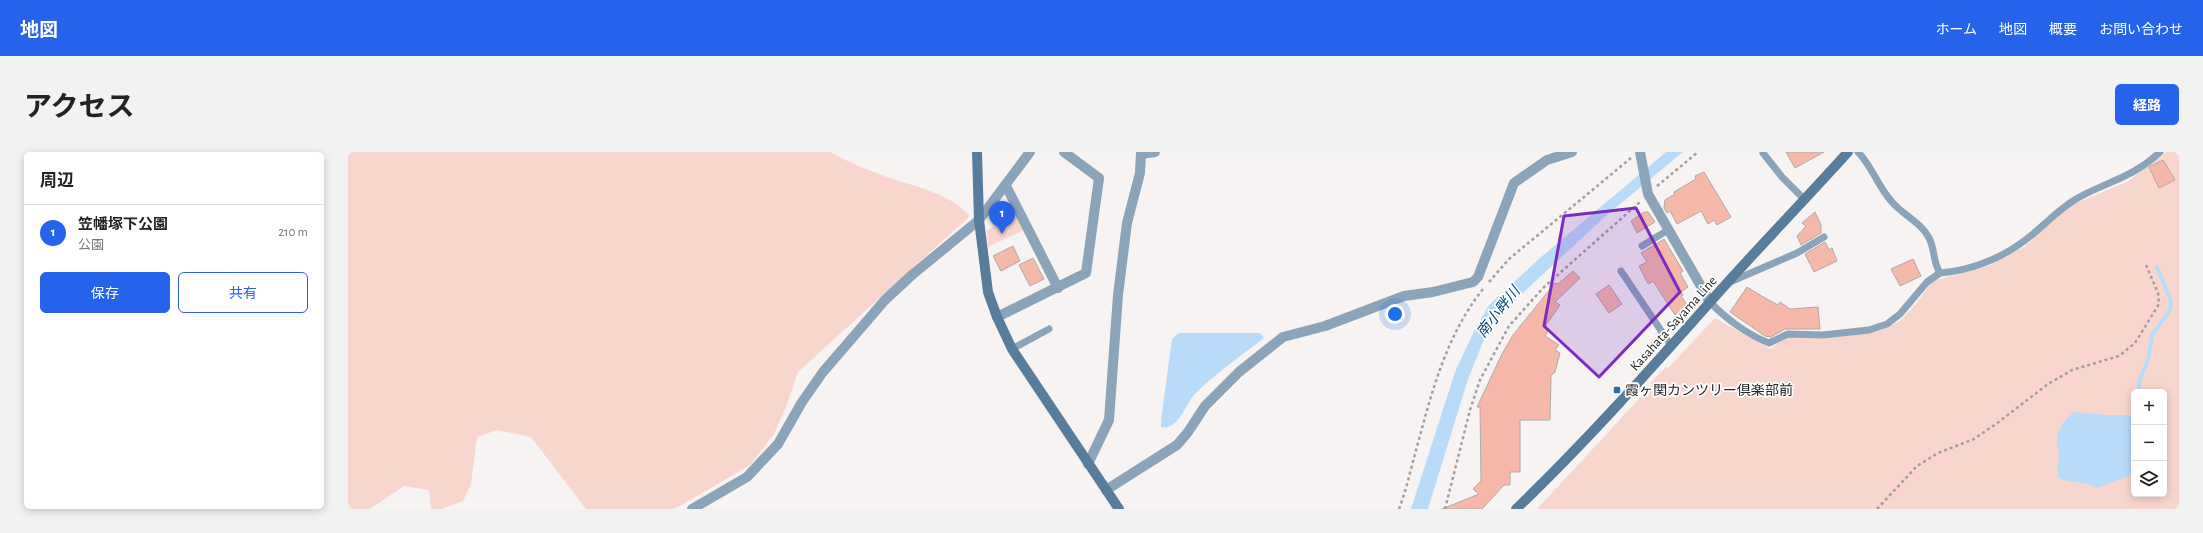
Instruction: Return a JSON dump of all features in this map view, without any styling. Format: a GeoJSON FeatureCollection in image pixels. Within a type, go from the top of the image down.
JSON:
{"type":"FeatureCollection","features":[{"type":"Feature","properties":{"kind":"main road"},"geometry":{"type":"LineString","coordinates":[[977,152],[980,220],[988,292],[997,317],[1012,349],[1119,509]]}},
{"type":"Feature","properties":{"kind":"main road","name":"Kasahata-Sayama Line"},"geometry":{"type":"LineString","coordinates":[[1516,509],[1545,482],[1672,347],[1727,283],[1848,152]]}},
{"type":"Feature","properties":{"kind":"street"},"geometry":{"type":"LineString","coordinates":[[692,509],[747,477],[778,444],[802,402],[823,372],[885,300],[912,275],[980,220],[1030,152]]}},
{"type":"Feature","properties":{"kind":"street"},"geometry":{"type":"LineString","coordinates":[[997,317],[1086,273],[1099,178],[1064,152]]}},
{"type":"Feature","properties":{"kind":"street"},"geometry":{"type":"LineString","coordinates":[[1088,464],[1109,420],[1119,288],[1127,223],[1140,173],[1141,153],[1155,152]]}},
{"type":"Feature","properties":{"kind":"street"},"geometry":{"type":"LineString","coordinates":[[1106,490],[1177,444],[1188,432],[1205,406],[1239,372],[1283,337],[1325,326],[1404,296],[1433,292],[1473,282],[1478,277],[1514,183],[1547,160],[1572,152]]}},
{"type":"Feature","properties":{"kind":"street"},"geometry":{"type":"LineString","coordinates":[[1636,155],[1647,194],[1710,302]]}},
{"type":"Feature","properties":{"kind":"street"},"geometry":{"type":"LineString","coordinates":[[1006,186],[1058,288]]}},
{"type":"Feature","properties":{"kind":"lane"},"geometry":{"type":"LineString","coordinates":[[1763,152],[1782,177],[1805,200]]}},
{"type":"Feature","properties":{"kind":"lane"},"geometry":{"type":"LineString","coordinates":[[1858,152],[1863,157],[1876,181],[1891,202],[1921,227],[1929,237],[1940,273]]}},
{"type":"Feature","properties":{"kind":"lane"},"geometry":{"type":"LineString","coordinates":[[1710,302],[1719,312],[1760,340],[1769,343],[1788,334],[1823,335],[1869,330],[1888,324],[1900,314],[1927,282],[1940,273],[1967,269],[2004,253],[2024,241],[2068,204],[2127,177],[2160,152]]}},
{"type":"Feature","properties":{"kind":"lane"},"geometry":{"type":"LineString","coordinates":[[1642,246],[1668,230]]}},
{"type":"Feature","properties":{"kind":"lane"},"geometry":{"type":"LineString","coordinates":[[1727,283],[1797,253],[1824,237]]}},
{"type":"Feature","properties":{"kind":"lane"},"geometry":{"type":"LineString","coordinates":[[1621,270],[1672,347]]}},
{"type":"Feature","properties":{"kind":"lane"},"geometry":{"type":"LineString","coordinates":[[1012,349],[1049,329]]}},
{"type":"Feature","properties":{"kind":"path"},"geometry":{"type":"LineString","coordinates":[[1445,509],[1470,410],[1480,380],[1509,326],[1543,288],[1647,194],[1698,152]]}},
{"type":"Feature","properties":{"kind":"path"},"geometry":{"type":"LineString","coordinates":[[1489,282],[1509,259],[1636,155]]}},
{"type":"Feature","properties":{"kind":"path"},"geometry":{"type":"LineString","coordinates":[[1877,509],[1917,466],[1938,453],[1974,439],[2048,384],[2072,370],[2119,356],[2135,343],[2159,304],[2158,293],[2146,265]]}},
{"type":"Feature","properties":{"kind":"path"},"geometry":{"type":"LineString","coordinates":[[1399,509],[1443,359],[1469,307],[1484,289]]}},
{"type":"Feature","properties":{"kind":"highlighted area"},"geometry":{"type":"Polygon","coordinates":[[[1636,208],[1680,292],[1599,377],[1544,326],[1564,216],[1636,208]]]}},
{"type":"Feature","properties":{"kind":"shaded area"},"geometry":{"type":"Polygon","coordinates":[[[348,152],[830,152],[873,172],[942,196],[962,208],[970,216],[798,372],[786,407],[774,434],[750,465],[680,506],[672,509],[586,509],[531,437],[497,430],[477,437],[471,484],[463,501],[441,509],[431,509],[429,490],[404,486],[370,509],[348,509],[348,152]]]}},
{"type":"Feature","properties":{"kind":"shaded area"},"geometry":{"type":"Polygon","coordinates":[[[2167,152],[2179,152],[2179,509],[1537,509],[1652,385],[1650,383],[1666,367],[1668,368],[1715,318],[1770,349],[1787,337],[1846,336],[1878,331],[1900,321],[1915,305],[1933,281],[1986,267],[2024,247],[2069,206],[2127,182],[2167,152]]]}},
{"type":"Feature","properties":{"kind":"shaded area"},"geometry":{"type":"Polygon","coordinates":[[[1016,216],[1024,230],[988,247],[987,230],[1016,216]]]}},
{"type":"Feature","properties":{"kind":"water","name":"南小畔川"},"geometry":{"type":"Polygon","coordinates":[[[1666,152],[1683,152],[1608,214],[1500,314],[1483,342],[1468,379],[1428,509],[1411,509],[1455,372],[1475,329],[1489,305],[1540,258],[1666,152]]]}},
{"type":"Feature","properties":{"kind":"water"},"geometry":{"type":"Polygon","coordinates":[[[1179,333],[1260,333],[1264,338],[1228,365],[1194,395],[1177,421],[1167,427],[1161,427],[1172,339],[1179,333]]]}},
{"type":"Feature","properties":{"kind":"water"},"geometry":{"type":"Polygon","coordinates":[[[2074,412],[2108,415],[2131,415],[2131,475],[2097,488],[2087,484],[2059,478],[2059,455],[2057,440],[2059,431],[2067,418],[2074,412]]]}},
{"type":"Feature","properties":{"kind":"building"},"geometry":{"type":"Polygon","coordinates":[[[1786,152],[1824,152],[1795,168],[1786,152]]]}},
{"type":"Feature","properties":{"kind":"building"},"geometry":{"type":"Polygon","coordinates":[[[2163,160],[2175,180],[2159,188],[2149,167],[2163,160]]]}},
{"type":"Feature","properties":{"kind":"building"},"geometry":{"type":"Polygon","coordinates":[[[1704,172],[1731,217],[1717,225],[1714,220],[1708,224],[1701,211],[1677,224],[1670,211],[1667,213],[1664,208],[1665,200],[1675,194],[1674,192],[1696,179],[1695,176],[1704,172]]]}},
{"type":"Feature","properties":{"kind":"building"},"geometry":{"type":"Polygon","coordinates":[[[1644,212],[1648,212],[1655,222],[1637,233],[1631,221],[1644,212]]]}},
{"type":"Feature","properties":{"kind":"building"},"geometry":{"type":"Polygon","coordinates":[[[1815,212],[1821,225],[1821,233],[1801,245],[1797,236],[1806,226],[1802,223],[1815,212]]]}},
{"type":"Feature","properties":{"kind":"building"},"geometry":{"type":"Polygon","coordinates":[[[1664,239],[1683,271],[1680,273],[1688,287],[1681,292],[1683,295],[1681,296],[1688,306],[1675,315],[1653,281],[1648,284],[1639,266],[1647,262],[1641,253],[1664,239]]]}},
{"type":"Feature","properties":{"kind":"building"},"geometry":{"type":"Polygon","coordinates":[[[1825,242],[1829,250],[1832,248],[1837,261],[1814,272],[1805,254],[1825,242]]]}},
{"type":"Feature","properties":{"kind":"building"},"geometry":{"type":"Polygon","coordinates":[[[1013,246],[1020,261],[1001,271],[993,256],[1013,246]]]}},
{"type":"Feature","properties":{"kind":"building"},"geometry":{"type":"Polygon","coordinates":[[[1033,258],[1044,279],[1030,286],[1019,265],[1033,258]]]}},
{"type":"Feature","properties":{"kind":"building"},"geometry":{"type":"Polygon","coordinates":[[[1913,259],[1921,276],[1900,286],[1891,269],[1913,259]]]}},
{"type":"Feature","properties":{"kind":"building"},"geometry":{"type":"Polygon","coordinates":[[[1573,271],[1580,278],[1555,302],[1560,305],[1544,328],[1548,331],[1545,336],[1559,345],[1555,350],[1560,353],[1555,372],[1551,376],[1550,420],[1520,420],[1520,472],[1510,472],[1510,485],[1504,485],[1482,509],[1442,509],[1479,494],[1473,489],[1481,481],[1480,407],[1477,407],[1502,354],[1513,335],[1555,283],[1558,284],[1573,271]]]}},
{"type":"Feature","properties":{"kind":"building"},"geometry":{"type":"Polygon","coordinates":[[[1609,285],[1622,304],[1609,313],[1596,294],[1609,285]]]}},
{"type":"Feature","properties":{"kind":"building"},"geometry":{"type":"Polygon","coordinates":[[[1747,287],[1778,305],[1780,302],[1790,309],[1818,307],[1820,329],[1785,329],[1771,337],[1765,336],[1730,312],[1747,287]]]}},
{"type":"Feature","properties":{"kind":"waterway"},"geometry":{"type":"LineString","coordinates":[[2138,389],[2140,379],[2148,360],[2152,335],[2170,310],[2171,301],[2157,267]]}},
{"type":"Feature","properties":{"kind":"place","name":"笠幡塚下公園"},"geometry":{"type":"Point","coordinates":[1002,234]}},
{"type":"Feature","properties":{"kind":"place","name":"霞ヶ関カンツリー倶楽部前"},"geometry":{"type":"Point","coordinates":[1617,390]}}]}
